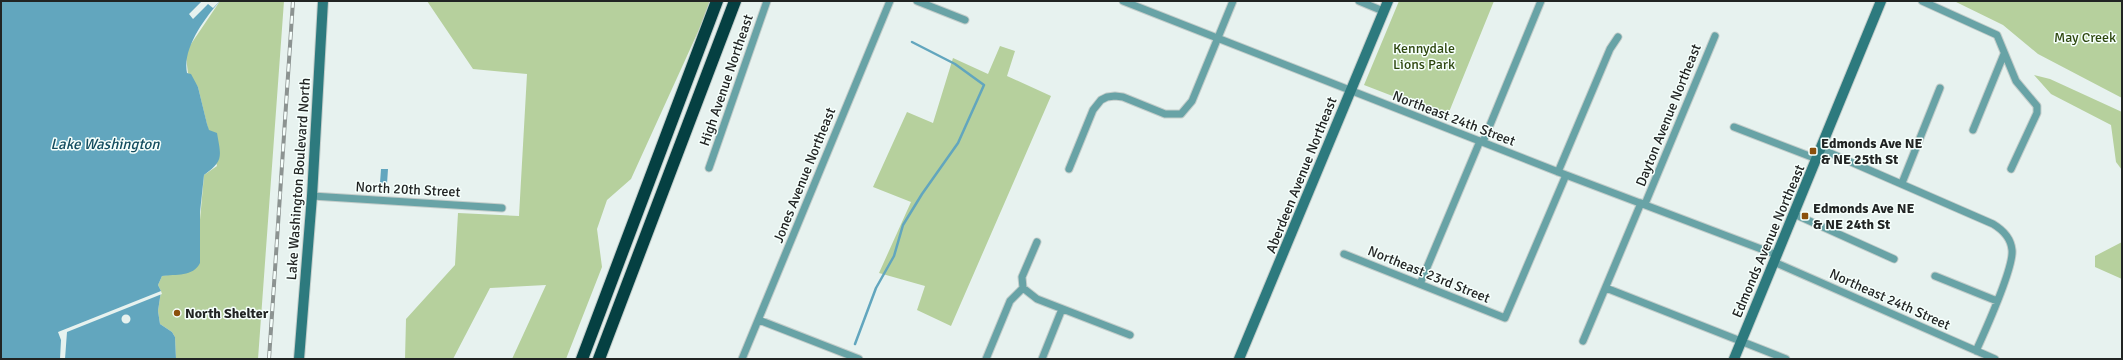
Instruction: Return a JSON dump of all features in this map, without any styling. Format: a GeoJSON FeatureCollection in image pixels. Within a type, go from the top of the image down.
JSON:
{"type":"FeatureCollection","features":[{"type":"Feature","properties":{"kind":"highway"},"geometry":{"type":"LineString","coordinates":[[582,359],[717,1]]}},
{"type":"Feature","properties":{"kind":"highway"},"geometry":{"type":"LineString","coordinates":[[599,359],[735,1]]}},
{"type":"Feature","properties":{"kind":"street","name":"Lake Washington Boulevard North"},"geometry":{"type":"LineString","coordinates":[[299,359],[312,196],[323,1]]}},
{"type":"Feature","properties":{"kind":"street","name":"High Avenue Northeast"},"geometry":{"type":"LineString","coordinates":[[709,168],[767,1]]}},
{"type":"Feature","properties":{"kind":"street","name":"Jones Avenue Northeast"},"geometry":{"type":"LineString","coordinates":[[742,359],[890,1]]}},
{"type":"Feature","properties":{"kind":"street"},"geometry":{"type":"LineString","coordinates":[[917,1],[964,20]]}},
{"type":"Feature","properties":{"kind":"street","name":"Northeast 24th Street"},"geometry":{"type":"LineString","coordinates":[[1123,1],[1350,91],[1643,204],[1776,259],[1995,359]]}},
{"type":"Feature","properties":{"kind":"street"},"geometry":{"type":"LineString","coordinates":[[1069,169],[1093,110],[1101,100],[1107,97],[1123,97],[1165,114],[1181,114],[1192,100],[1234,1]]}},
{"type":"Feature","properties":{"kind":"street"},"geometry":{"type":"LineString","coordinates":[[1359,1],[1384,11]]}},
{"type":"Feature","properties":{"kind":"street","name":"Aberdeen Avenue Northeast"},"geometry":{"type":"LineString","coordinates":[[1239,359],[1388,1]]}},
{"type":"Feature","properties":{"kind":"street"},"geometry":{"type":"LineString","coordinates":[[1420,284],[1541,1]]}},
{"type":"Feature","properties":{"kind":"street","name":"Edmonds Avenue Northeast"},"geometry":{"type":"LineString","coordinates":[[1734,359],[1881,1]]}},
{"type":"Feature","properties":{"kind":"street"},"geometry":{"type":"LineString","coordinates":[[1922,1],[1997,35],[2016,81],[2037,106],[2038,113],[2011,169]]}},
{"type":"Feature","properties":{"kind":"street","name":"Dayton Avenue Northeast"},"geometry":{"type":"LineString","coordinates":[[1583,341],[1715,36]]}},
{"type":"Feature","properties":{"kind":"street"},"geometry":{"type":"LineString","coordinates":[[1558,172],[1610,49],[1618,37]]}},
{"type":"Feature","properties":{"kind":"street"},"geometry":{"type":"LineString","coordinates":[[1973,130],[2004,54]]}},
{"type":"Feature","properties":{"kind":"street"},"geometry":{"type":"LineString","coordinates":[[1902,183],[1940,88]]}},
{"type":"Feature","properties":{"kind":"street"},"geometry":{"type":"LineString","coordinates":[[1734,127],[1817,159]]}},
{"type":"Feature","properties":{"kind":"street"},"geometry":{"type":"LineString","coordinates":[[1821,149],[1902,183],[1993,224],[2000,228],[2011,242],[2011,262],[1997,301],[1976,351]]}},
{"type":"Feature","properties":{"kind":"street","name":"Northeast 23rd Street"},"geometry":{"type":"LineString","coordinates":[[1344,254],[1505,318],[1566,175]]}},
{"type":"Feature","properties":{"kind":"street","name":"North 20th Street"},"geometry":{"type":"LineString","coordinates":[[312,196],[502,208]]}},
{"type":"Feature","properties":{"kind":"street"},"geometry":{"type":"LineString","coordinates":[[1794,214],[1894,260]]}},
{"type":"Feature","properties":{"kind":"street"},"geometry":{"type":"LineString","coordinates":[[1037,242],[1022,277],[1023,288],[1031,296],[1130,335]]}},
{"type":"Feature","properties":{"kind":"street"},"geometry":{"type":"LineString","coordinates":[[1935,276],[1997,301]]}},
{"type":"Feature","properties":{"kind":"street"},"geometry":{"type":"LineString","coordinates":[[986,359],[1010,301],[1023,288]]}},
{"type":"Feature","properties":{"kind":"street"},"geometry":{"type":"LineString","coordinates":[[1606,288],[1742,340],[1786,359]]}},
{"type":"Feature","properties":{"kind":"street"},"geometry":{"type":"LineString","coordinates":[[1042,359],[1062,309]]}},
{"type":"Feature","properties":{"kind":"street"},"geometry":{"type":"LineString","coordinates":[[759,320],[859,359]]}},
{"type":"Feature","properties":{"kind":"green space"},"geometry":{"type":"Polygon","coordinates":[[[220,1],[284,1],[258,359],[176,359],[175,337],[172,332],[160,324],[158,311],[161,291],[158,285],[162,276],[174,274],[199,231],[204,175],[217,166],[198,87],[188,73],[186,57],[189,47],[220,1]]]}},
{"type":"Feature","properties":{"kind":"green space"},"geometry":{"type":"Polygon","coordinates":[[[427,1],[712,1],[631,179],[607,200],[597,229],[602,267],[566,359],[512,359],[546,285],[490,288],[453,359],[405,359],[406,319],[455,265],[458,213],[519,216],[527,74],[473,69],[427,1]]]}},
{"type":"Feature","properties":{"kind":"green space","name":"Kennydale Lions Park"},"geometry":{"type":"Polygon","coordinates":[[[1399,1],[1494,1],[1447,117],[1364,85],[1399,1]]]}},
{"type":"Feature","properties":{"kind":"green space","name":"May Creek"},"geometry":{"type":"Polygon","coordinates":[[[1954,1],[2122,1],[2122,98],[2038,54],[2003,25],[1954,1]]]}},
{"type":"Feature","properties":{"kind":"green space"},"geometry":{"type":"Polygon","coordinates":[[[1000,46],[1015,51],[1007,76],[1051,96],[951,326],[917,310],[925,286],[879,273],[911,202],[873,187],[907,112],[933,123],[953,58],[988,74],[1000,46]]]}},
{"type":"Feature","properties":{"kind":"green space"},"geometry":{"type":"Polygon","coordinates":[[[2034,75],[2050,79],[2122,112],[2122,170],[2116,162],[2111,125],[2051,94],[2034,75]]]}},
{"type":"Feature","properties":{"kind":"green space"},"geometry":{"type":"Polygon","coordinates":[[[2122,242],[2122,279],[2095,267],[2095,256],[2122,242]]]}},
{"type":"Feature","properties":{"kind":"water","name":"Lake Washington"},"geometry":{"type":"Polygon","coordinates":[[[1,1],[220,1],[201,25],[191,44],[186,64],[187,73],[191,74],[198,87],[209,130],[217,133],[220,153],[218,162],[204,175],[200,212],[200,263],[193,271],[189,273],[162,276],[158,285],[161,291],[158,311],[160,324],[172,332],[175,337],[176,359],[1,359],[1,1]]]}},
{"type":"Feature","properties":{"kind":"water"},"geometry":{"type":"Polygon","coordinates":[[[381,169],[388,169],[387,184],[380,183],[381,169]]]}},
{"type":"Feature","properties":{"kind":"pier"},"geometry":{"type":"Polygon","coordinates":[[[202,1],[220,1],[213,8],[208,4],[193,19],[189,14],[202,1]]]}},
{"type":"Feature","properties":{"kind":"pier"},"geometry":{"type":"Polygon","coordinates":[[[161,291],[162,294],[67,332],[65,359],[60,359],[61,340],[58,332],[161,291]]]}},
{"type":"Feature","properties":{"kind":"pier"},"geometry":{"type":"Polygon","coordinates":[[[124,315],[128,315],[130,319],[128,323],[124,323],[122,321],[122,317],[124,315]]]}},
{"type":"Feature","properties":{"kind":"waterway"},"geometry":{"type":"LineString","coordinates":[[855,344],[876,288],[894,256],[903,225],[922,194],[958,143],[984,85],[955,64],[912,42]]}},
{"type":"Feature","properties":{"kind":"railway"},"geometry":{"type":"LineString","coordinates":[[269,359],[293,1]]}},
{"type":"Feature","properties":{"kind":"place","name":"Edmonds Ave NE & NE 25th St"},"geometry":{"type":"Point","coordinates":[1813,151]}},
{"type":"Feature","properties":{"kind":"place","name":"Edmonds Ave NE & NE 24th St"},"geometry":{"type":"Point","coordinates":[1805,216]}},
{"type":"Feature","properties":{"kind":"place","name":"North Shelter"},"geometry":{"type":"Point","coordinates":[177,313]}}]}
